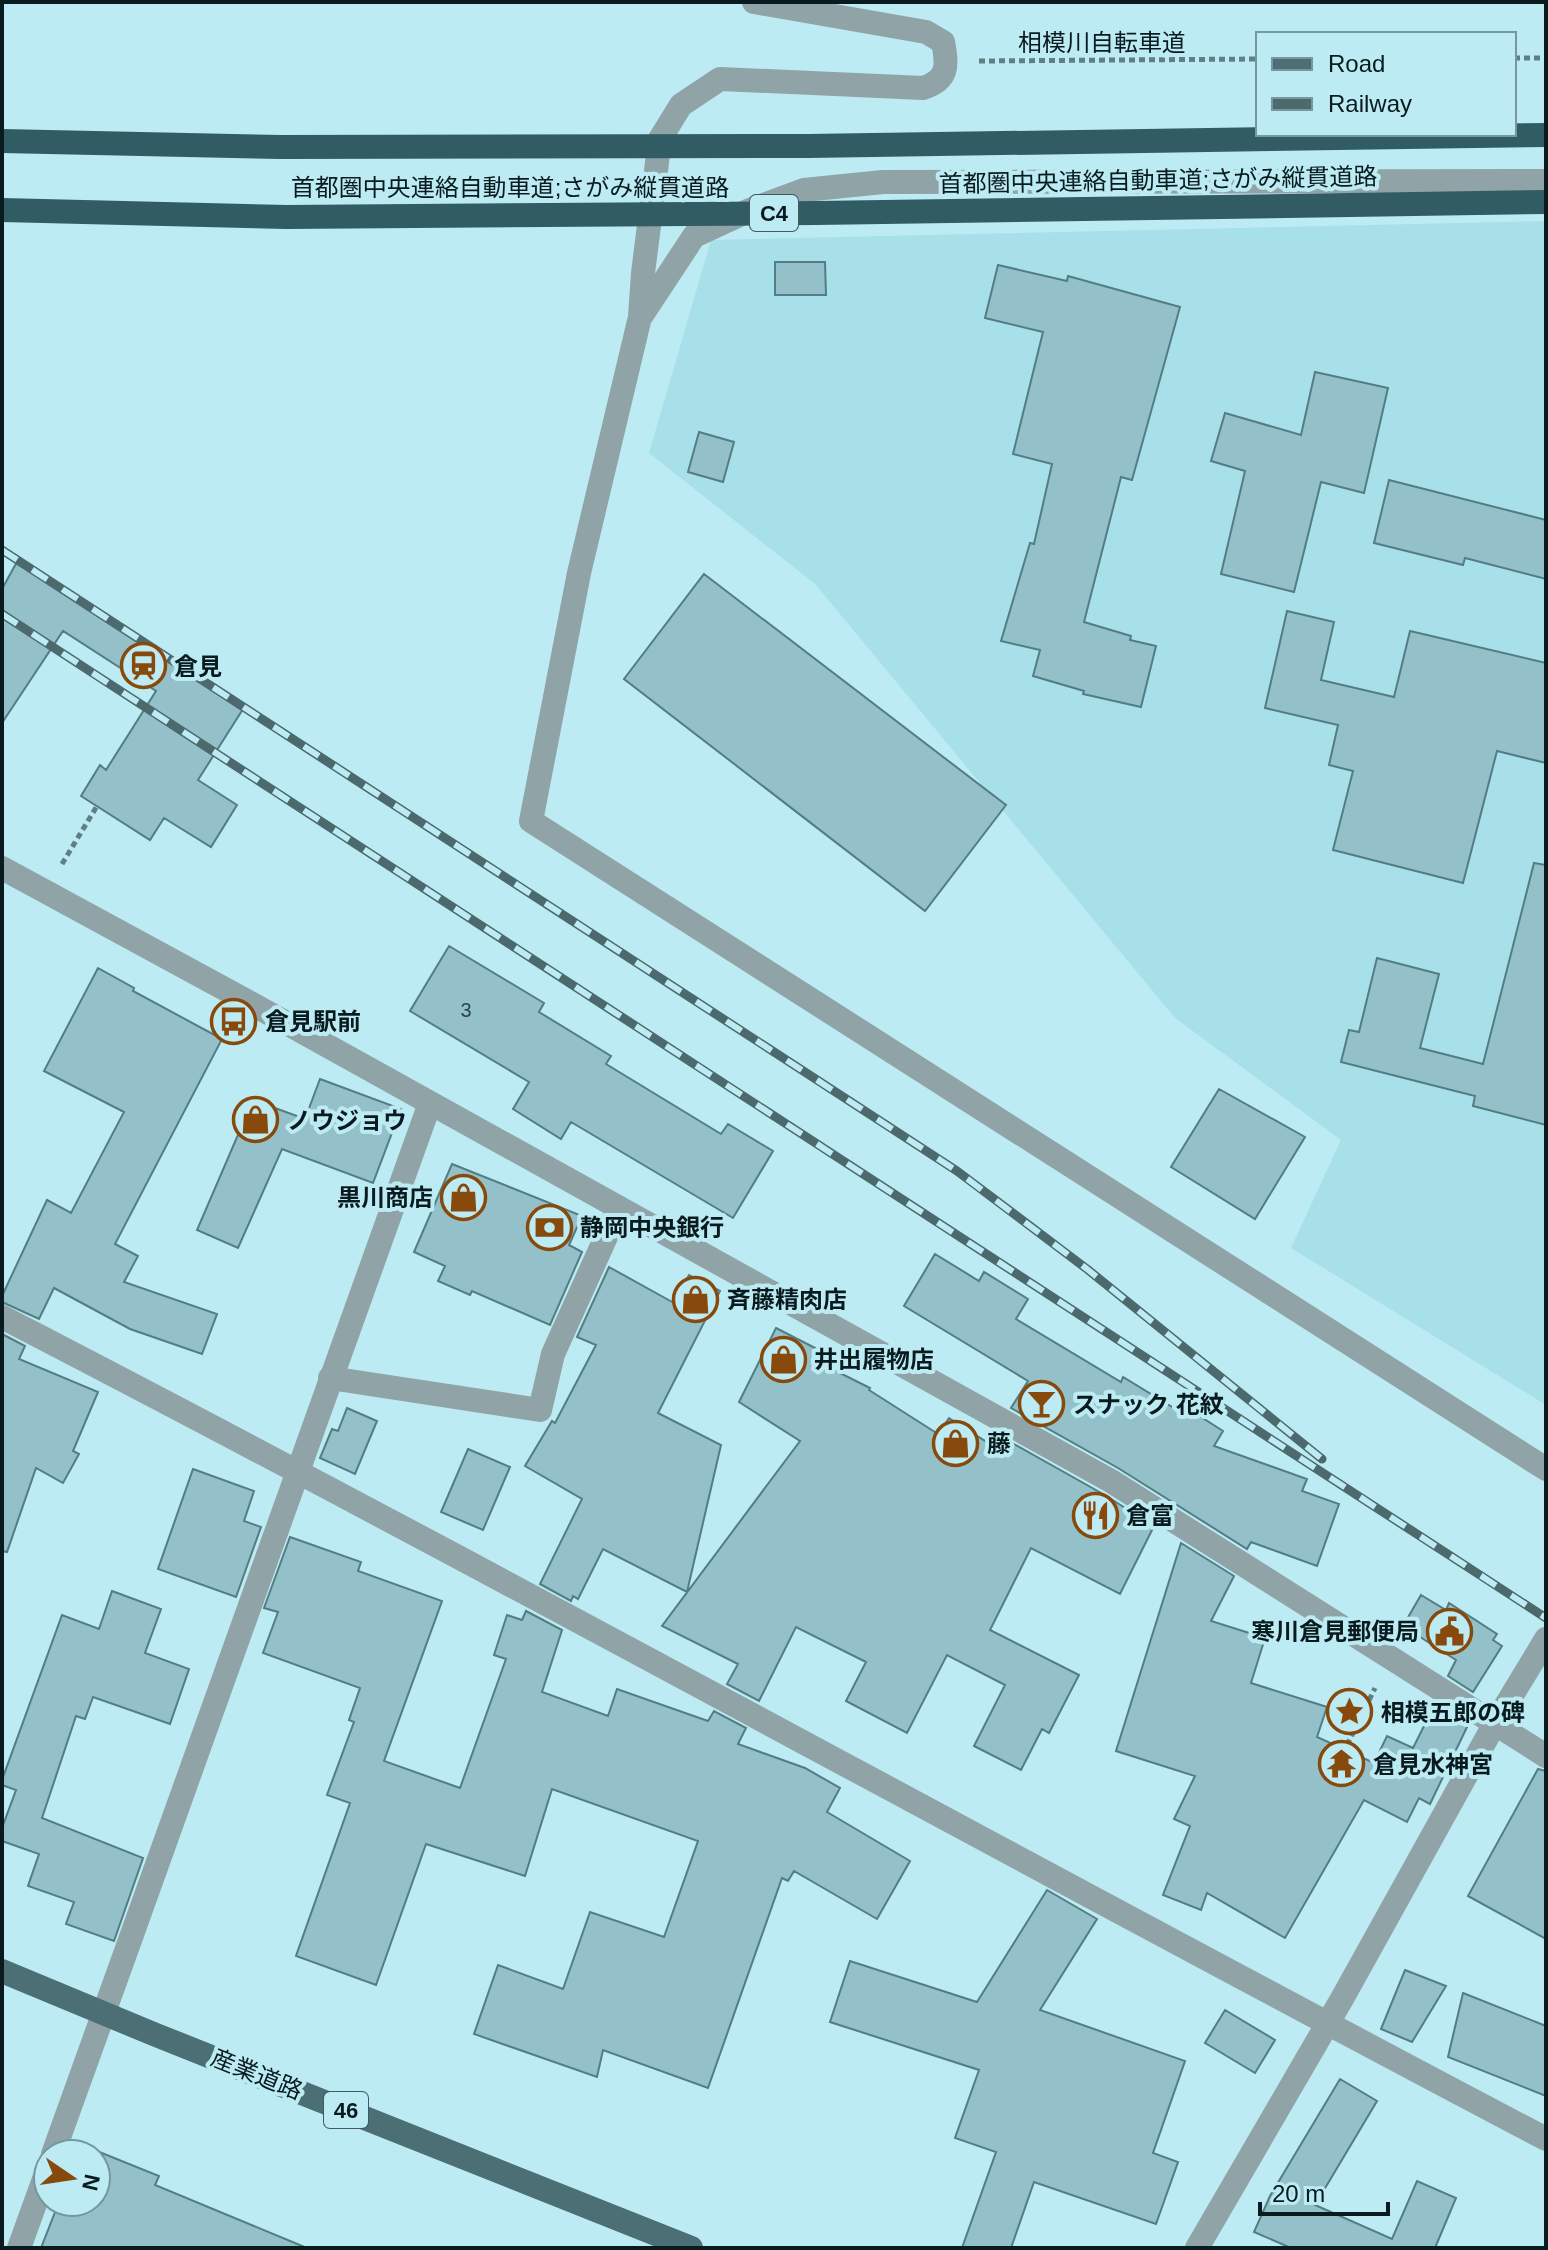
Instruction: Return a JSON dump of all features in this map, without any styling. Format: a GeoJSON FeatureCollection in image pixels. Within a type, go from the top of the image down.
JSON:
{"type":"FeatureCollection","features":[{"type":"Feature","properties":{"kind":"highway","name":"首都圏中央連絡自動車道;さがみ縦貫道路"},"geometry":{"type":"LineString","coordinates":[[1516,135],[1546,135]]}},
{"type":"Feature","properties":{"kind":"highway","name":"首都圏中央連絡自動車道;さがみ縦貫道路"},"geometry":{"type":"LineString","coordinates":[[2,141],[281,147],[792,147],[1483,136]]}},
{"type":"Feature","properties":{"kind":"highway","name":"首都圏中央連絡自動車道;さがみ縦貫道路"},"geometry":{"type":"LineString","coordinates":[[2,210],[302,217],[1546,202]]}},
{"type":"Feature","properties":{"kind":"main road","name":"産業道路"},"geometry":{"type":"LineString","coordinates":[[2,1971],[691,2248]]}},
{"type":"Feature","properties":{"kind":"street"},"geometry":{"type":"LineString","coordinates":[[754,2],[926,32],[943,42],[947,62],[944,74],[935,84],[923,88],[720,79],[681,105],[660,139],[640,317],[579,573],[531,821],[1546,1469]]}},
{"type":"Feature","properties":{"kind":"street"},"geometry":{"type":"LineString","coordinates":[[640,317],[694,236],[804,190],[883,182],[1546,181]]}},
{"type":"Feature","properties":{"kind":"street"},"geometry":{"type":"LineString","coordinates":[[2,868],[1111,1481],[1546,1756]]}},
{"type":"Feature","properties":{"kind":"street"},"geometry":{"type":"LineString","coordinates":[[59,2138],[296,1469],[430,1103]]}},
{"type":"Feature","properties":{"kind":"street"},"geometry":{"type":"LineString","coordinates":[[330,1378],[540,1410],[553,1354],[619,1208]]}},
{"type":"Feature","properties":{"kind":"street"},"geometry":{"type":"LineString","coordinates":[[2,1317],[296,1469],[1327,2025],[1546,2139]]}},
{"type":"Feature","properties":{"kind":"street"},"geometry":{"type":"LineString","coordinates":[[1197,2248],[1546,1639]]}},
{"type":"Feature","properties":{"kind":"street"},"geometry":{"type":"LineString","coordinates":[[19,2248],[32,2212]]}},
{"type":"Feature","properties":{"kind":"path"},"geometry":{"type":"LineString","coordinates":[[1516,58],[1546,58]]}},
{"type":"Feature","properties":{"kind":"path","name":"相模川自転車道"},"geometry":{"type":"LineString","coordinates":[[947,62],[1256,59]]}},
{"type":"Feature","properties":{"kind":"path"},"geometry":{"type":"LineString","coordinates":[[60,866],[97,806]]}},
{"type":"Feature","properties":{"kind":"path"},"geometry":{"type":"LineString","coordinates":[[1347,1745],[1364,1711]]}},
{"type":"Feature","properties":{"kind":"shaded area"},"geometry":{"type":"Polygon","coordinates":[[[1546,221],[1546,1405],[1291,1248],[1341,1140],[1175,1018],[815,584],[649,453],[711,240],[1546,221]]]}},
{"type":"Feature","properties":{"kind":"building"},"geometry":{"type":"Polygon","coordinates":[[[775,262],[825,262],[826,295],[775,295],[775,262]]]}},
{"type":"Feature","properties":{"kind":"building"},"geometry":{"type":"Polygon","coordinates":[[[998,265],[1067,281],[1068,276],[1180,307],[1132,480],[1121,477],[1084,622],[1131,636],[1130,640],[1156,646],[1141,707],[1083,694],[1084,691],[1033,676],[1040,650],[1001,641],[1030,543],[1034,544],[1052,464],[1013,454],[1043,332],[985,318],[998,265]]]}},
{"type":"Feature","properties":{"kind":"building"},"geometry":{"type":"Polygon","coordinates":[[[1315,372],[1388,388],[1364,493],[1321,482],[1294,592],[1221,574],[1245,471],[1211,461],[1225,413],[1301,435],[1315,372]]]}},
{"type":"Feature","properties":{"kind":"building"},"geometry":{"type":"Polygon","coordinates":[[[699,432],[734,442],[723,482],[688,472],[699,432]]]}},
{"type":"Feature","properties":{"kind":"building"},"geometry":{"type":"Polygon","coordinates":[[[1389,480],[1546,520],[1546,579],[1465,558],[1463,565],[1374,543],[1389,480]]]}},
{"type":"Feature","properties":{"kind":"building"},"geometry":{"type":"Polygon","coordinates":[[[18,560],[243,709],[198,780],[237,805],[211,847],[164,818],[150,840],[81,796],[100,765],[106,770],[156,691],[63,631],[2,723],[2,589],[18,560]]]}},
{"type":"Feature","properties":{"kind":"building"},"geometry":{"type":"Polygon","coordinates":[[[704,574],[1006,805],[925,911],[624,679],[704,574]]]}},
{"type":"Feature","properties":{"kind":"building"},"geometry":{"type":"Polygon","coordinates":[[[1287,611],[1334,622],[1321,680],[1394,697],[1410,631],[1546,663],[1546,763],[1497,751],[1463,883],[1333,850],[1353,771],[1329,765],[1338,725],[1265,708],[1287,611]]]}},
{"type":"Feature","properties":{"kind":"building"},"geometry":{"type":"Polygon","coordinates":[[[1534,863],[1546,865],[1546,1125],[1473,1106],[1475,1096],[1341,1062],[1349,1030],[1359,1032],[1377,958],[1439,974],[1420,1048],[1483,1064],[1534,863]]]}},
{"type":"Feature","properties":{"kind":"building"},"geometry":{"type":"Polygon","coordinates":[[[449,946],[544,1003],[539,1012],[611,1056],[606,1064],[721,1134],[728,1124],[773,1151],[733,1218],[571,1122],[561,1139],[513,1109],[529,1082],[410,1011],[449,946]]]}},
{"type":"Feature","properties":{"kind":"building"},"geometry":{"type":"Polygon","coordinates":[[[98,968],[134,988],[133,991],[222,1039],[115,1244],[138,1256],[124,1282],[217,1314],[202,1354],[130,1329],[54,1288],[39,1319],[2,1302],[2,1296],[47,1200],[71,1213],[124,1112],[44,1071],[98,968]]]}},
{"type":"Feature","properties":{"kind":"building"},"geometry":{"type":"Polygon","coordinates":[[[320,1079],[401,1109],[373,1183],[282,1149],[238,1248],[197,1230],[253,1100],[305,1119],[320,1079]]]}},
{"type":"Feature","properties":{"kind":"building"},"geometry":{"type":"Polygon","coordinates":[[[1219,1089],[1305,1137],[1255,1219],[1171,1167],[1219,1089]]]}},
{"type":"Feature","properties":{"kind":"building"},"geometry":{"type":"Polygon","coordinates":[[[452,1164],[582,1216],[569,1245],[582,1252],[550,1325],[472,1291],[470,1295],[438,1281],[445,1266],[414,1252],[452,1164]]]}},
{"type":"Feature","properties":{"kind":"building"},"geometry":{"type":"Polygon","coordinates":[[[935,1254],[979,1281],[984,1272],[1028,1299],[1016,1319],[1121,1382],[1123,1377],[1187,1416],[1190,1410],[1223,1431],[1214,1446],[1307,1479],[1302,1491],[1339,1504],[1317,1566],[1251,1542],[1247,1549],[1118,1468],[1011,1408],[1028,1381],[904,1306],[935,1254]]]}},
{"type":"Feature","properties":{"kind":"building"},"geometry":{"type":"Polygon","coordinates":[[[609,1267],[674,1303],[689,1275],[720,1291],[658,1413],[721,1445],[687,1592],[603,1549],[578,1599],[573,1596],[571,1601],[540,1584],[582,1499],[525,1466],[552,1421],[555,1423],[596,1345],[577,1337],[609,1267]]]}},
{"type":"Feature","properties":{"kind":"building"},"geometry":{"type":"Polygon","coordinates":[[[776,1328],[819,1350],[814,1360],[870,1388],[938,1434],[949,1418],[990,1444],[996,1434],[1154,1526],[1120,1594],[1031,1548],[990,1630],[1079,1675],[1049,1733],[1042,1729],[1021,1770],[974,1746],[1005,1685],[947,1655],[907,1733],[846,1701],[866,1662],[796,1627],[759,1701],[727,1684],[738,1664],[662,1626],[800,1441],[739,1402],[776,1328]]]}},
{"type":"Feature","properties":{"kind":"building"},"geometry":{"type":"Polygon","coordinates":[[[2,1334],[25,1346],[19,1359],[98,1392],[73,1451],[79,1454],[63,1483],[36,1468],[7,1552],[2,1551],[2,1334]]]}},
{"type":"Feature","properties":{"kind":"building"},"geometry":{"type":"Polygon","coordinates":[[[347,1408],[377,1421],[355,1474],[320,1458],[332,1429],[338,1431],[347,1408]]]}},
{"type":"Feature","properties":{"kind":"building"},"geometry":{"type":"Polygon","coordinates":[[[468,1449],[510,1467],[483,1530],[441,1512],[468,1449]]]}},
{"type":"Feature","properties":{"kind":"building"},"geometry":{"type":"Polygon","coordinates":[[[193,1469],[254,1491],[244,1521],[261,1527],[236,1597],[158,1569],[193,1469]]]}},
{"type":"Feature","properties":{"kind":"building"},"geometry":{"type":"Polygon","coordinates":[[[290,1537],[361,1562],[358,1571],[442,1601],[384,1761],[460,1788],[506,1659],[494,1655],[507,1615],[522,1620],[526,1611],[562,1630],[542,1692],[608,1716],[617,1689],[708,1721],[714,1711],[746,1728],[738,1744],[805,1768],[840,1788],[827,1812],[910,1861],[877,1919],[794,1871],[788,1881],[782,1878],[708,2088],[603,2050],[597,2077],[474,2034],[498,1965],[563,1989],[590,1912],[664,1937],[698,1841],[552,1789],[525,1876],[426,1844],[376,1985],[296,1956],[350,1803],[327,1795],[354,1722],[349,1720],[360,1688],[263,1653],[278,1612],[264,1608],[290,1537]]]}},
{"type":"Feature","properties":{"kind":"building"},"geometry":{"type":"Polygon","coordinates":[[[1181,1543],[1234,1576],[1211,1621],[1265,1638],[1251,1683],[1327,1707],[1317,1737],[1374,1763],[1387,1736],[1413,1748],[1435,1704],[1468,1725],[1430,1804],[1419,1798],[1407,1822],[1364,1800],[1285,1938],[1207,1893],[1201,1910],[1163,1895],[1190,1826],[1174,1819],[1195,1776],[1116,1751],[1181,1543]]]}},
{"type":"Feature","properties":{"kind":"building"},"geometry":{"type":"Polygon","coordinates":[[[112,1591],[161,1609],[145,1653],[189,1669],[170,1724],[93,1697],[85,1719],[76,1716],[42,1818],[143,1858],[114,1941],[66,1924],[74,1902],[28,1886],[39,1854],[2,1841],[2,1828],[16,1790],[2,1785],[2,1780],[62,1615],[99,1629],[112,1591]]]}},
{"type":"Feature","properties":{"kind":"building"},"geometry":{"type":"Polygon","coordinates":[[[1421,1595],[1446,1610],[1449,1603],[1497,1634],[1493,1640],[1502,1646],[1473,1692],[1448,1676],[1456,1660],[1403,1626],[1421,1595]]]}},
{"type":"Feature","properties":{"kind":"building"},"geometry":{"type":"Polygon","coordinates":[[[1538,1769],[1546,1771],[1546,1939],[1468,1896],[1538,1769]]]}},
{"type":"Feature","properties":{"kind":"building"},"geometry":{"type":"Polygon","coordinates":[[[1047,1890],[1097,1919],[1040,2010],[1185,2061],[1153,2153],[1178,2162],[1156,2224],[1034,2182],[1011,2248],[962,2248],[996,2152],[955,2138],[979,2070],[830,2022],[850,1961],[977,2002],[1047,1890]]]}},
{"type":"Feature","properties":{"kind":"building"},"geometry":{"type":"Polygon","coordinates":[[[1405,1970],[1446,1986],[1412,2042],[1381,2029],[1405,1970]]]}},
{"type":"Feature","properties":{"kind":"building"},"geometry":{"type":"Polygon","coordinates":[[[1463,1993],[1546,2026],[1546,2096],[1448,2057],[1463,1993]]]}},
{"type":"Feature","properties":{"kind":"building"},"geometry":{"type":"Polygon","coordinates":[[[1225,2010],[1275,2040],[1255,2073],[1205,2043],[1225,2010]]]}},
{"type":"Feature","properties":{"kind":"building"},"geometry":{"type":"Polygon","coordinates":[[[1340,2079],[1377,2101],[1315,2205],[1392,2239],[1417,2181],[1456,2198],[1435,2248],[1291,2248],[1254,2232],[1270,2196],[1340,2079]]]}},
{"type":"Feature","properties":{"kind":"building"},"geometry":{"type":"Polygon","coordinates":[[[112,2157],[159,2176],[155,2185],[307,2248],[41,2248],[53,2218],[112,2218],[112,2157]]]}},
{"type":"Feature","properties":{"kind":"railway"},"geometry":{"type":"LineString","coordinates":[[2,550],[957,1171],[1087,1269],[1322,1459]]}},
{"type":"Feature","properties":{"kind":"railway"},"geometry":{"type":"LineString","coordinates":[[2,614],[1546,1618]]}},
{"type":"Feature","properties":{"kind":"place","name":"倉見"},"geometry":{"type":"Point","coordinates":[143,666]}},
{"type":"Feature","properties":{"kind":"place","name":"倉見駅前"},"geometry":{"type":"Point","coordinates":[234,1021]}},
{"type":"Feature","properties":{"kind":"place","name":"ノウジョウ"},"geometry":{"type":"Point","coordinates":[256,1120]}},
{"type":"Feature","properties":{"kind":"place","name":"黒川商店"},"geometry":{"type":"Point","coordinates":[464,1197]}},
{"type":"Feature","properties":{"kind":"place","name":"静岡中央銀行"},"geometry":{"type":"Point","coordinates":[549,1227]}},
{"type":"Feature","properties":{"kind":"place","name":"斉藤精肉店"},"geometry":{"type":"Point","coordinates":[696,1299]}},
{"type":"Feature","properties":{"kind":"place","name":"井出履物店"},"geometry":{"type":"Point","coordinates":[783,1359]}},
{"type":"Feature","properties":{"kind":"place","name":"スナック 花紋"},"geometry":{"type":"Point","coordinates":[1042,1404]}},
{"type":"Feature","properties":{"kind":"place","name":"藤"},"geometry":{"type":"Point","coordinates":[956,1443]}},
{"type":"Feature","properties":{"kind":"place","name":"倉富"},"geometry":{"type":"Point","coordinates":[1095,1515]}},
{"type":"Feature","properties":{"kind":"place","name":"寒川倉見郵便局"},"geometry":{"type":"Point","coordinates":[1450,1631]}},
{"type":"Feature","properties":{"kind":"place","name":"相模五郎の碑"},"geometry":{"type":"Point","coordinates":[1350,1712]}},
{"type":"Feature","properties":{"kind":"place","name":"倉見水神宮"},"geometry":{"type":"Point","coordinates":[1342,1764]}}]}
